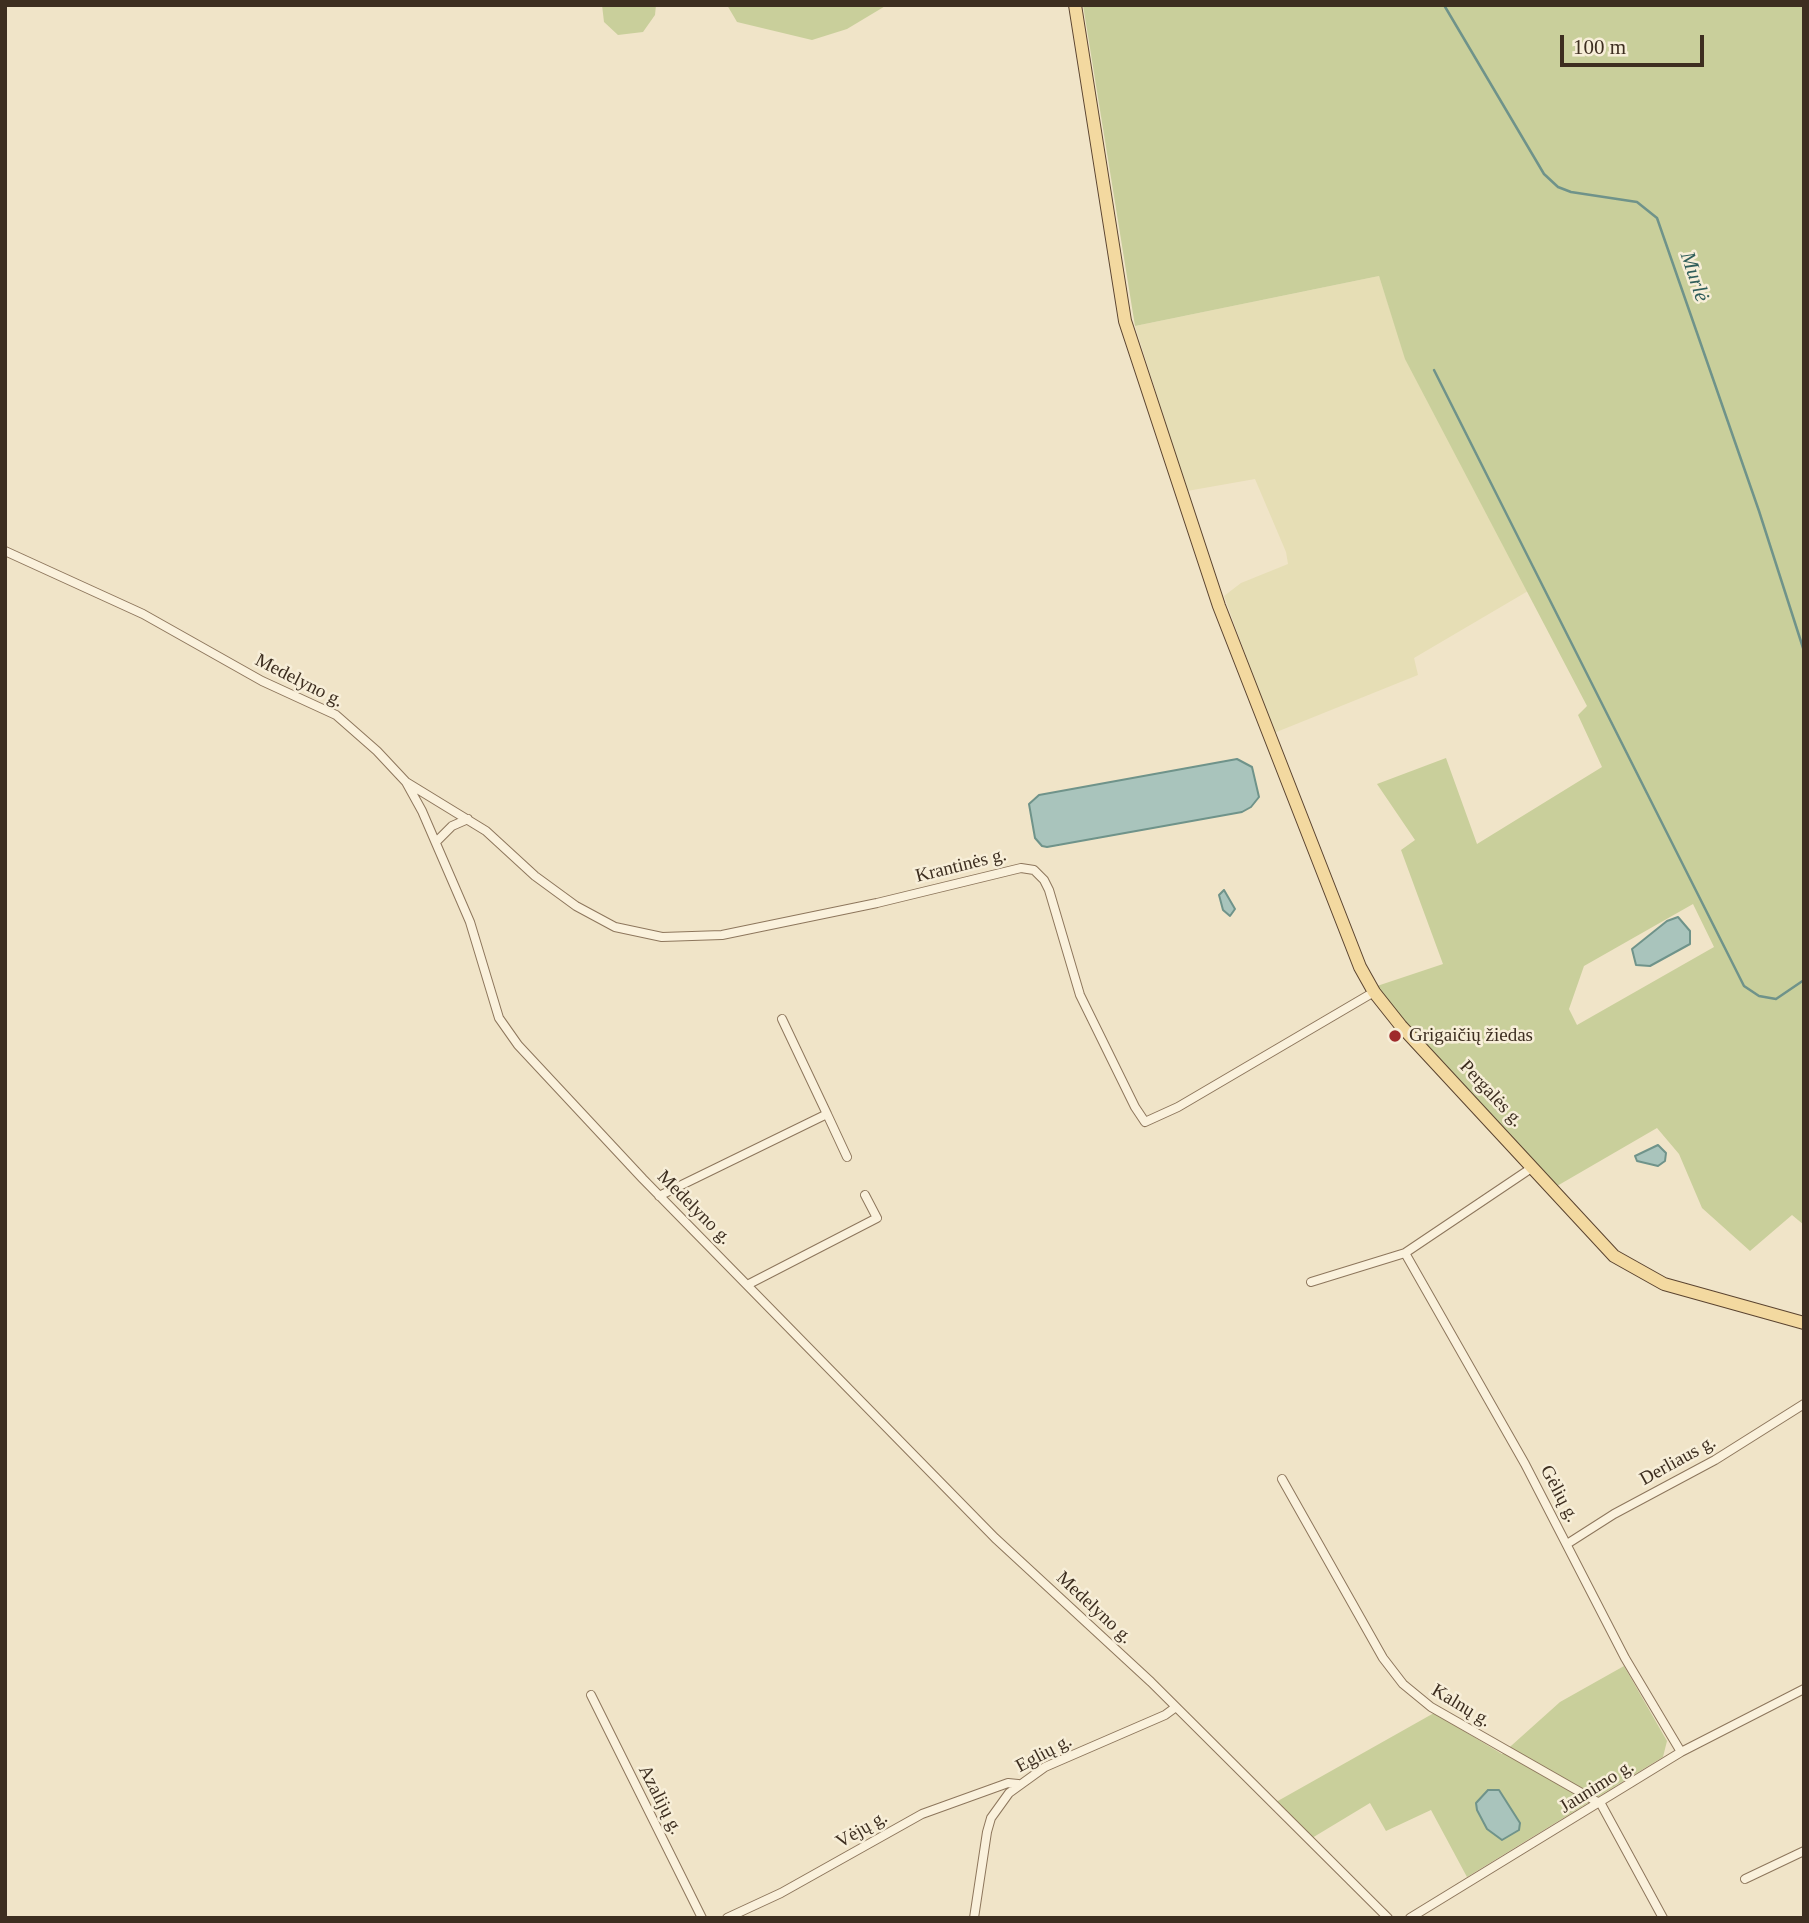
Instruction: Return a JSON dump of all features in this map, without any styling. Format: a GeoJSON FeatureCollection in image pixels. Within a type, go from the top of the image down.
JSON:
{"type":"FeatureCollection","features":[{"type":"Feature","properties":{"kind":"main road","name":"Pergalės g."},"geometry":{"type":"LineString","coordinates":[[1075,5],[1125,321],[1219,606],[1349,942],[1374,992],[1401,1026],[1605,1248],[1623,1263],[1664,1284],[1804,1323]]}},
{"type":"Feature","properties":{"kind":"street","name":"Medelyno g."},"geometry":{"type":"LineString","coordinates":[[5,551],[143,614],[262,681],[336,715],[406,782],[436,842],[470,922],[499,1018],[517,1045],[659,1196],[749,1284],[995,1538],[1176,1707],[1388,1918]]}},
{"type":"Feature","properties":{"kind":"street","name":"Krantinės g."},"geometry":{"type":"LineString","coordinates":[[406,782],[468,819],[535,876],[576,906],[615,928],[662,937],[722,935],[877,903],[1021,868],[1034,870],[1049,890],[1080,995],[1145,1122],[1178,1107],[1374,992]]}},
{"type":"Feature","properties":{"kind":"street"},"geometry":{"type":"LineString","coordinates":[[436,842],[452,826],[468,819]]}},
{"type":"Feature","properties":{"kind":"street"},"geometry":{"type":"LineString","coordinates":[[782,1019],[847,1157]]}},
{"type":"Feature","properties":{"kind":"street"},"geometry":{"type":"LineString","coordinates":[[659,1196],[827,1114]]}},
{"type":"Feature","properties":{"kind":"street"},"geometry":{"type":"LineString","coordinates":[[1311,1282],[1405,1253],[1533,1167]]}},
{"type":"Feature","properties":{"kind":"street"},"geometry":{"type":"LineString","coordinates":[[749,1284],[877,1218],[866,1195]]}},
{"type":"Feature","properties":{"kind":"street","name":"Gėlių g."},"geometry":{"type":"LineString","coordinates":[[1405,1253],[1567,1544],[1625,1658],[1681,1752]]}},
{"type":"Feature","properties":{"kind":"street","name":"Derliaus g."},"geometry":{"type":"LineString","coordinates":[[1567,1544],[1614,1514],[1715,1460],[1804,1404]]}},
{"type":"Feature","properties":{"kind":"street","name":"Kalnų g."},"geometry":{"type":"LineString","coordinates":[[1282,1479],[1384,1658],[1403,1684],[1431,1707],[1601,1804]]}},
{"type":"Feature","properties":{"kind":"street","name":"Jaunimo g."},"geometry":{"type":"LineString","coordinates":[[1410,1918],[1601,1804],[1681,1752],[1804,1689]]}},
{"type":"Feature","properties":{"kind":"street","name":"Azalijų g."},"geometry":{"type":"LineString","coordinates":[[591,1695],[702,1918]]}},
{"type":"Feature","properties":{"kind":"street","name":"Eglių g."},"geometry":{"type":"LineString","coordinates":[[974,1918],[991,1818],[1018,1784],[1045,1767],[1165,1715],[1176,1707]]}},
{"type":"Feature","properties":{"kind":"street","name":"Vėjų g."},"geometry":{"type":"LineString","coordinates":[[727,1918],[790,1888],[922,1814],[1008,1783],[1018,1784]]}},
{"type":"Feature","properties":{"kind":"street"},"geometry":{"type":"LineString","coordinates":[[1601,1804],[1663,1918]]}},
{"type":"Feature","properties":{"kind":"street"},"geometry":{"type":"LineString","coordinates":[[1745,1879],[1804,1851]]}},
{"type":"Feature","properties":{"kind":"shaded area"},"geometry":{"type":"Polygon","coordinates":[[[1379,276],[1406,359],[1528,591],[1414,658],[1418,675],[1274,733],[1224,596],[1241,583],[1288,564],[1286,552],[1255,479],[1187,491],[1135,326],[1379,276]]]}},
{"type":"Feature","properties":{"kind":"green space"},"geometry":{"type":"Polygon","coordinates":[[[602,5],[656,5],[655,15],[643,32],[618,35],[604,22],[602,5]]]}},
{"type":"Feature","properties":{"kind":"green space"},"geometry":{"type":"Polygon","coordinates":[[[727,5],[887,5],[847,29],[812,40],[737,22],[727,5]]]}},
{"type":"Feature","properties":{"kind":"green space"},"geometry":{"type":"Polygon","coordinates":[[[1083,5],[1804,5],[1804,1225],[1792,1215],[1750,1251],[1702,1208],[1679,1154],[1657,1128],[1557,1186],[1402,1019],[1377,986],[1443,964],[1401,850],[1415,840],[1377,784],[1446,758],[1477,844],[1602,767],[1578,715],[1587,706],[1405,359],[1379,276],[1135,326],[1083,5]],[[1693,904],[1584,966],[1569,1009],[1577,1025],[1714,947],[1693,904]]]}},
{"type":"Feature","properties":{"kind":"green space"},"geometry":{"type":"Polygon","coordinates":[[[1624,1666],[1667,1741],[1663,1757],[1467,1877],[1431,1810],[1386,1831],[1370,1803],[1312,1838],[1276,1802],[1434,1713],[1502,1754],[1560,1702],[1624,1666]],[[1477,1810],[1487,1829],[1502,1840],[1519,1830],[1477,1810]]]}},
{"type":"Feature","properties":{"kind":"water"},"geometry":{"type":"Polygon","coordinates":[[[1237,759],[1252,767],[1259,797],[1251,807],[1242,812],[1047,847],[1042,846],[1035,838],[1029,804],[1039,795],[1237,759]]]}},
{"type":"Feature","properties":{"kind":"water"},"geometry":{"type":"Polygon","coordinates":[[[1224,890],[1235,909],[1230,916],[1223,910],[1219,895],[1224,890]]]}},
{"type":"Feature","properties":{"kind":"water"},"geometry":{"type":"Polygon","coordinates":[[[1678,917],[1690,931],[1690,944],[1650,966],[1636,965],[1632,949],[1667,921],[1678,917]]]}},
{"type":"Feature","properties":{"kind":"water"},"geometry":{"type":"Polygon","coordinates":[[[1658,1145],[1666,1153],[1665,1161],[1658,1166],[1637,1161],[1635,1156],[1658,1145]]]}},
{"type":"Feature","properties":{"kind":"water"},"geometry":{"type":"Polygon","coordinates":[[[1488,1790],[1499,1790],[1520,1823],[1519,1830],[1502,1840],[1487,1829],[1477,1810],[1476,1803],[1488,1790]]]}},
{"type":"Feature","properties":{"kind":"waterway","name":"Murlė"},"geometry":{"type":"LineString","coordinates":[[1444,5],[1544,174],[1558,187],[1571,192],[1637,202],[1657,218],[1759,511],[1804,651]]}},
{"type":"Feature","properties":{"kind":"waterway"},"geometry":{"type":"LineString","coordinates":[[1434,370],[1744,986],[1759,996],[1776,999],[1804,980]]}},
{"type":"Feature","properties":{"kind":"place","name":"Grigaičių žiedas"},"geometry":{"type":"Point","coordinates":[1395,1036]}}]}
